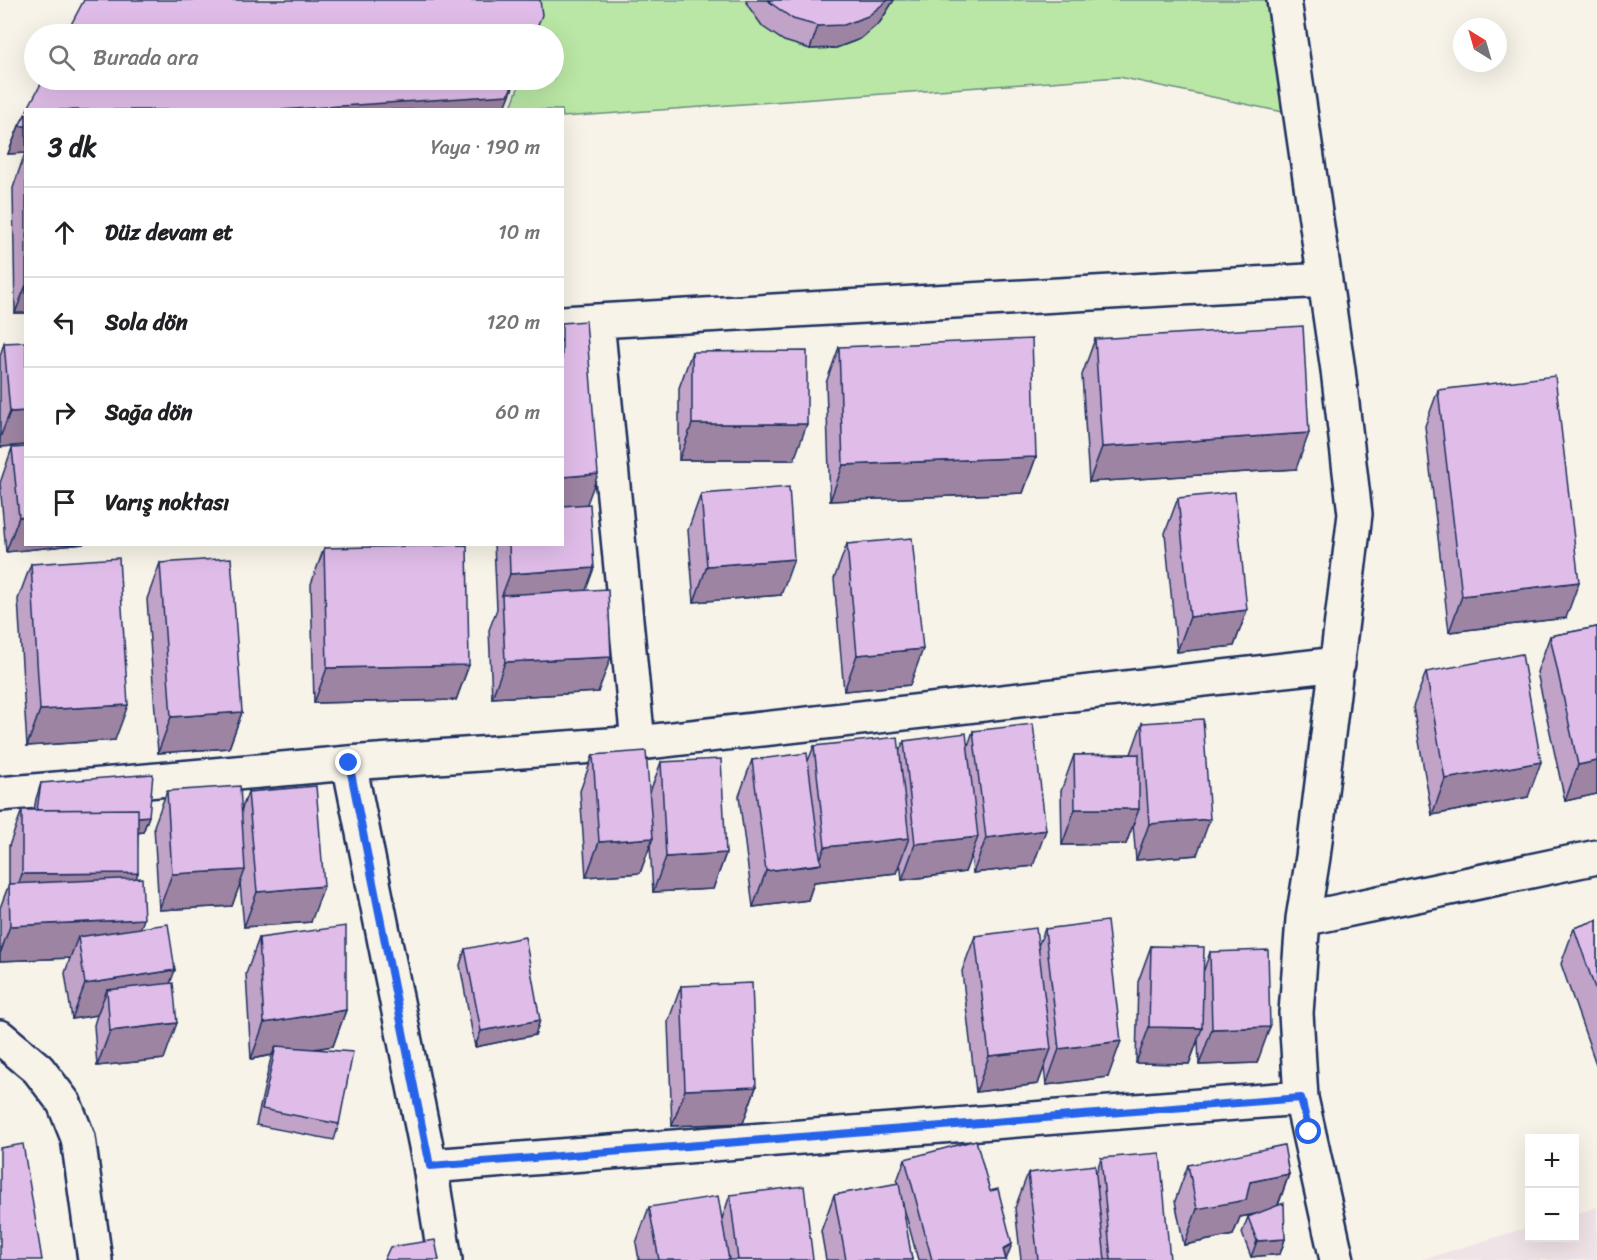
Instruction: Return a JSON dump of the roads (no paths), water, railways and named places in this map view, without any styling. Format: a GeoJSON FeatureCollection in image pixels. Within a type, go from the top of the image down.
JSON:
{"type":"FeatureCollection","features":[{"type":"Feature","properties":{"kind":"street"},"geometry":{"type":"LineString","coordinates":[[1284,0],[1338,370],[1355,514],[1338,664],[1303,919],[1296,1013],[1301,1098],[1337,1260]]}},
{"type":"Feature","properties":{"kind":"street"},"geometry":{"type":"LineString","coordinates":[[564,323],[1325,280]]}},
{"type":"Feature","properties":{"kind":"street"},"geometry":{"type":"LineString","coordinates":[[597,321],[638,743]]}},
{"type":"Feature","properties":{"kind":"street"},"geometry":{"type":"LineString","coordinates":[[0,794],[349,763],[638,743],[1338,664]]}},
{"type":"Feature","properties":{"kind":"street"},"geometry":{"type":"LineString","coordinates":[[349,763],[430,1166],[445,1260]]}},
{"type":"Feature","properties":{"kind":"street"},"geometry":{"type":"LineString","coordinates":[[1303,919],[1597,857]]}},
{"type":"Feature","properties":{"kind":"street"},"geometry":{"type":"LineString","coordinates":[[0,1037],[38,1068],[64,1103],[78,1138],[95,1260]]}},
{"type":"Feature","properties":{"kind":"street"},"geometry":{"type":"LineString","coordinates":[[430,1166],[1301,1098]]}}]}
